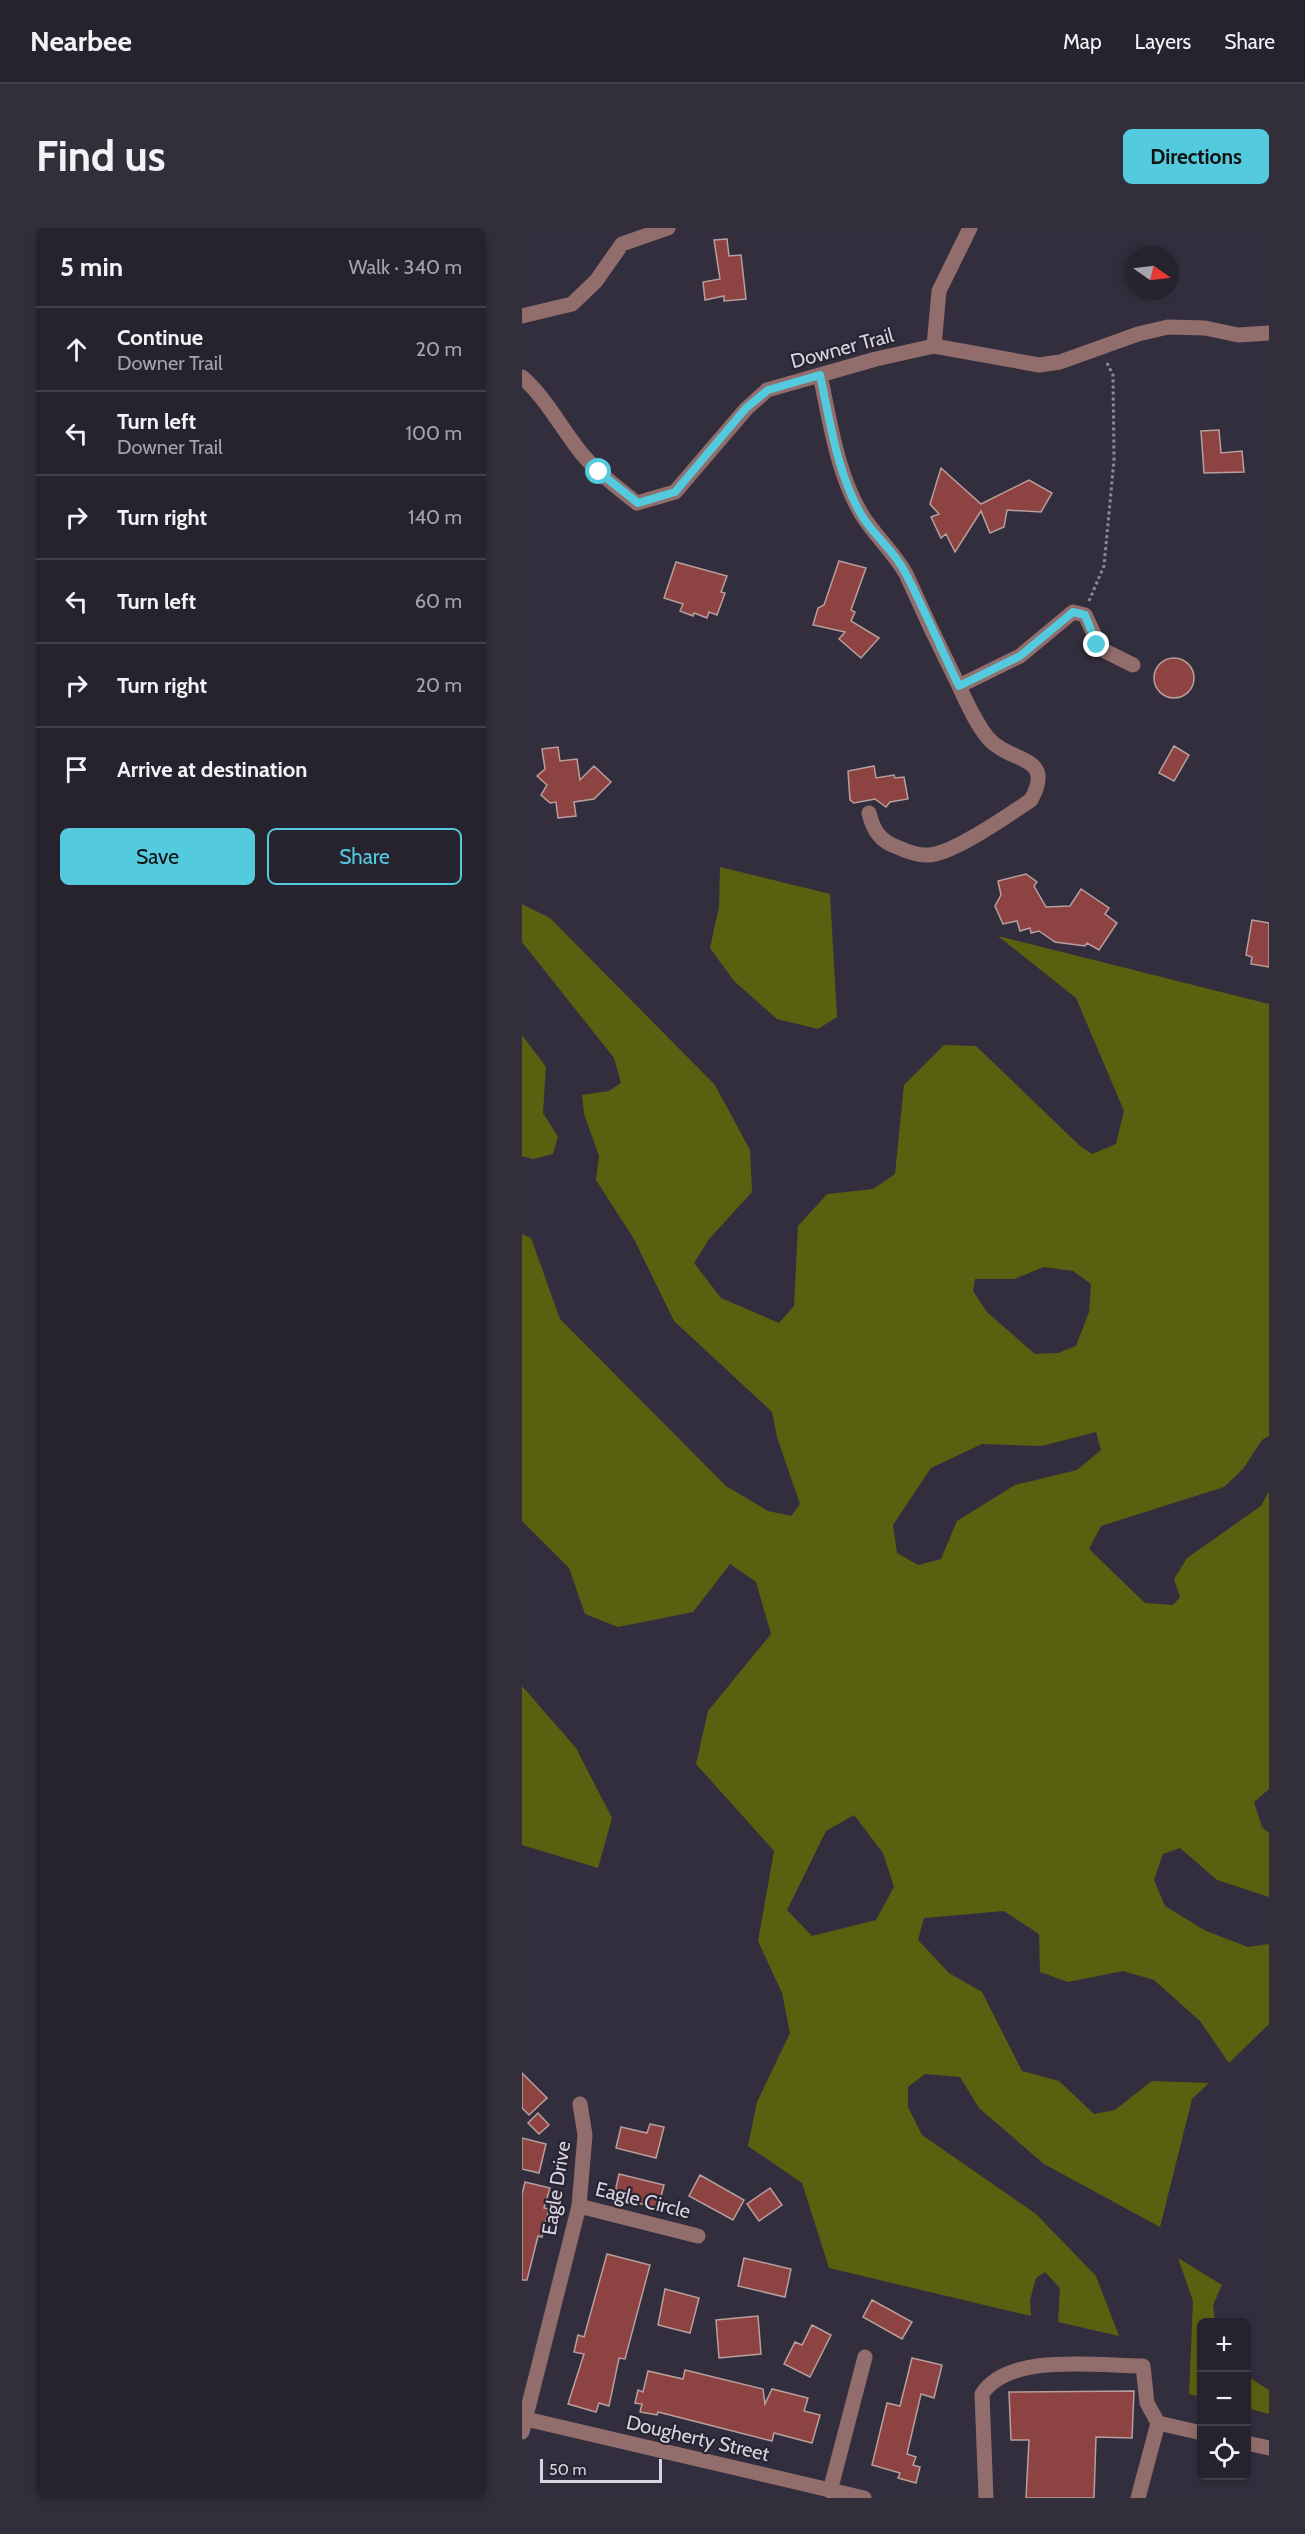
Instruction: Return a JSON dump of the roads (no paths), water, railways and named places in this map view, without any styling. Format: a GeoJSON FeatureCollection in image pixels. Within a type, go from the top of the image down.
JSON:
{"type":"FeatureCollection","features":[{"type":"Feature","properties":{"kind":"street"},"geometry":{"type":"LineString","coordinates":[[522,316],[572,304],[596,281],[622,244],[668,228]]}},
{"type":"Feature","properties":{"kind":"street"},"geometry":{"type":"LineString","coordinates":[[933,346],[939,291],[970,228]]}},
{"type":"Feature","properties":{"kind":"street","name":"Downer Trail"},"geometry":{"type":"LineString","coordinates":[[522,377],[537,390],[582,453],[614,485],[638,503],[675,492],[746,408],[768,390],[820,375],[933,346],[1039,365],[1168,327],[1205,328],[1238,335],[1269,333]]}},
{"type":"Feature","properties":{"kind":"street"},"geometry":{"type":"LineString","coordinates":[[820,375],[832,433],[852,493],[862,515],[895,554],[959,686],[989,740],[1002,751],[1034,765],[1040,774],[1038,787],[1031,800],[953,847],[929,856],[903,850],[883,840],[873,827],[870,813]]}},
{"type":"Feature","properties":{"kind":"street"},"geometry":{"type":"LineString","coordinates":[[959,686],[1020,656],[1073,612],[1081,613],[1088,621],[1101,650],[1133,665]]}},
{"type":"Feature","properties":{"kind":"street","name":"Eagle Drive"},"geometry":{"type":"LineString","coordinates":[[523,2423],[579,2206],[585,2135],[580,2104]]}},
{"type":"Feature","properties":{"kind":"street","name":"Eagle Circle"},"geometry":{"type":"LineString","coordinates":[[579,2206],[698,2236]]}},
{"type":"Feature","properties":{"kind":"street"},"geometry":{"type":"LineString","coordinates":[[830,2491],[865,2357]]}},
{"type":"Feature","properties":{"kind":"street"},"geometry":{"type":"LineString","coordinates":[[986,2498],[982,2394],[989,2383],[1032,2365],[1143,2366],[1147,2403],[1158,2423],[1138,2498]]}},
{"type":"Feature","properties":{"kind":"street","name":"Dougherty Street"},"geometry":{"type":"LineString","coordinates":[[523,2423],[864,2498]]}},
{"type":"Feature","properties":{"kind":"street"},"geometry":{"type":"LineString","coordinates":[[1158,2423],[1197,2432]]}},
{"type":"Feature","properties":{"kind":"street"},"geometry":{"type":"LineString","coordinates":[[1251,2444],[1269,2448]]}}]}
